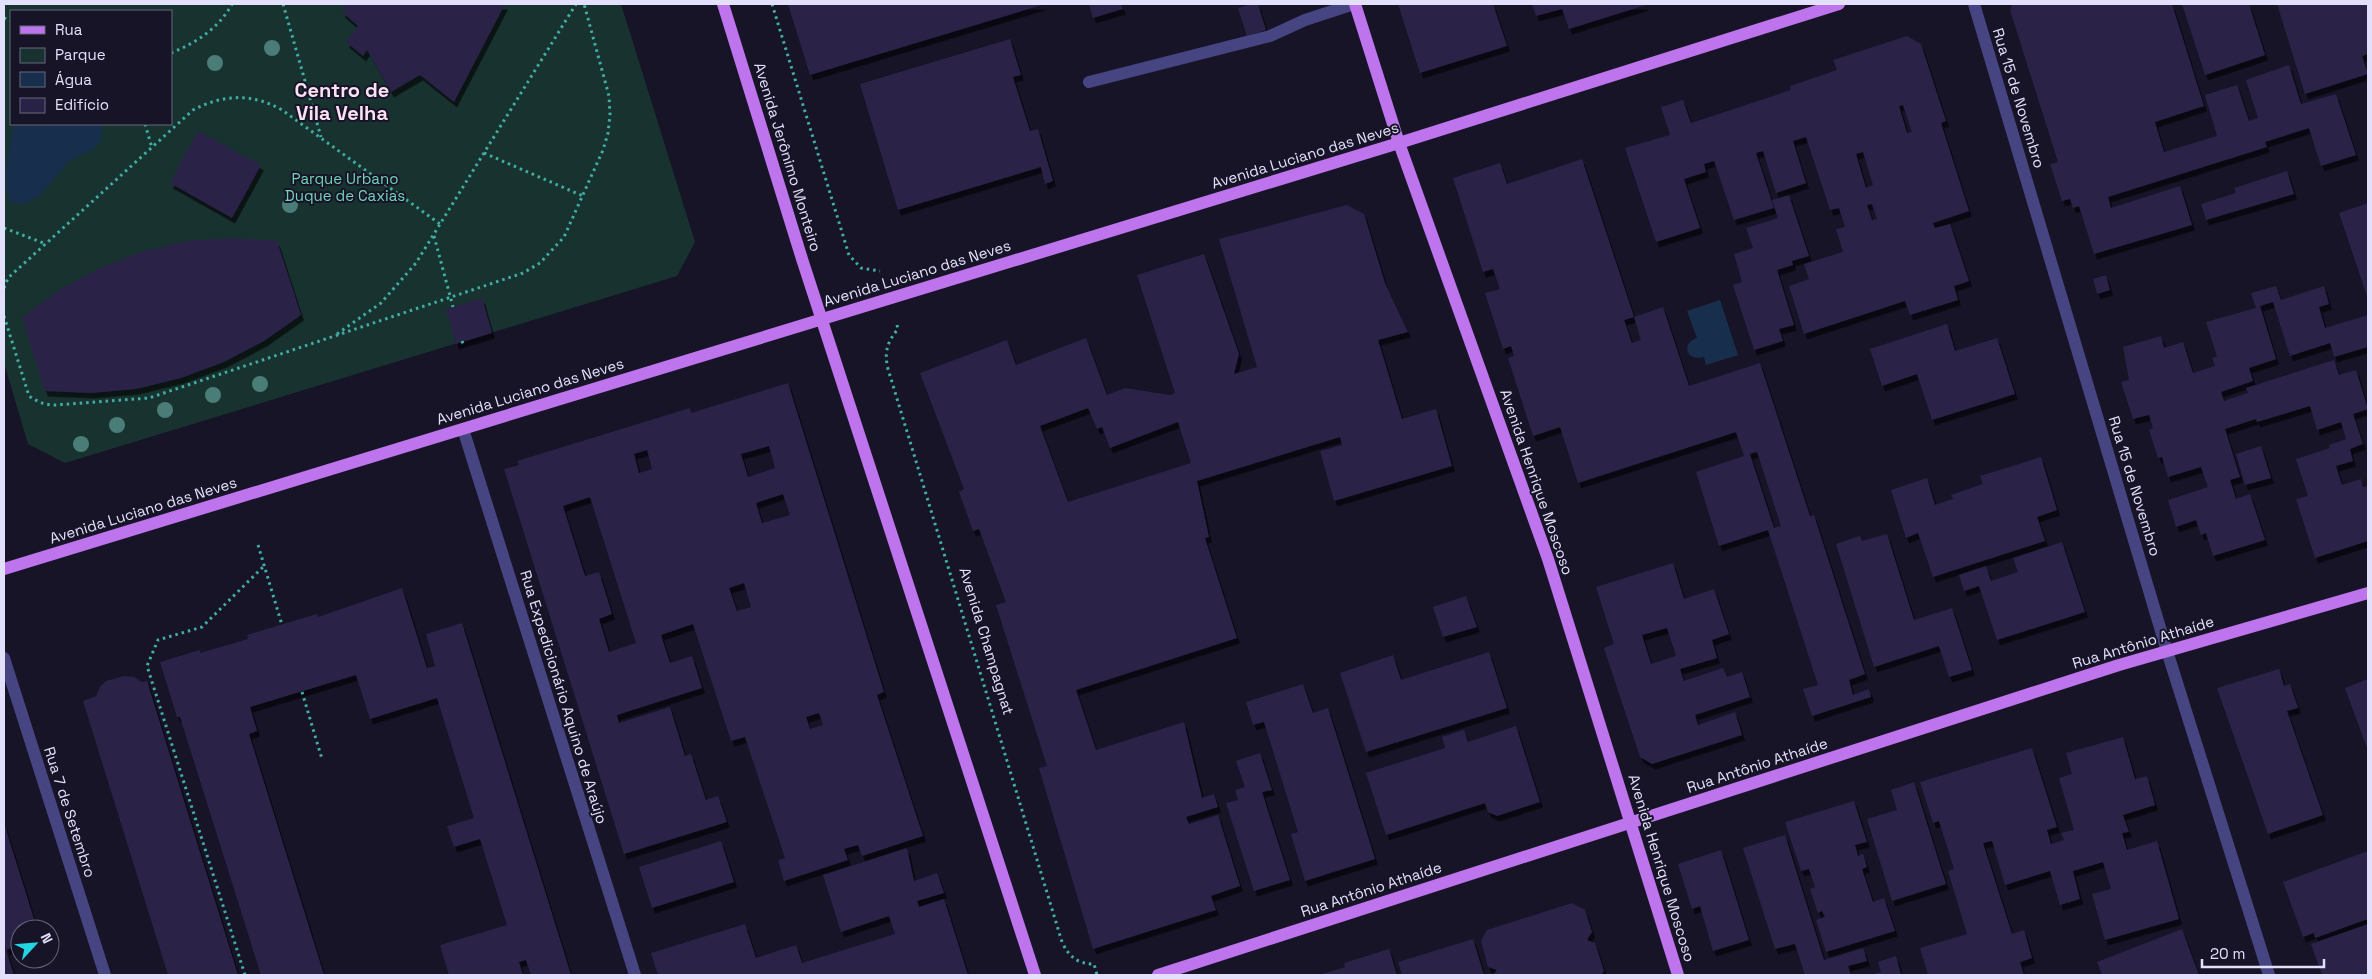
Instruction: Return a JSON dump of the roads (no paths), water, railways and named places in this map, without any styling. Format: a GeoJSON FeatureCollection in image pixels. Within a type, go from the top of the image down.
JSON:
{"type":"FeatureCollection","features":[{"type":"Feature","properties":{"kind":"main road","name":"Avenida Jerônimo Monteiro"},"geometry":{"type":"LineString","coordinates":[[723,4],[802,259],[823,320]]}},
{"type":"Feature","properties":{"kind":"main road","name":"Avenida Henrique Moscoso"},"geometry":{"type":"LineString","coordinates":[[1354,4],[1399,143],[1548,559],[1632,822],[1678,975]]}},
{"type":"Feature","properties":{"kind":"main road","name":"Avenida Luciano das Neves"},"geometry":{"type":"LineString","coordinates":[[4,569],[1399,143],[1839,4]]}},
{"type":"Feature","properties":{"kind":"main road"},"geometry":{"type":"LineString","coordinates":[[823,320],[1035,975]]}},
{"type":"Feature","properties":{"kind":"main road","name":"Rua Antônio Athaíde"},"geometry":{"type":"LineString","coordinates":[[1158,975],[2167,651],[2368,593]]}},
{"type":"Feature","properties":{"kind":"street"},"geometry":{"type":"LineString","coordinates":[[1089,82],[1270,36],[1305,20],[1354,4]]}},
{"type":"Feature","properties":{"kind":"street","name":"Rua 15 de Novembro"},"geometry":{"type":"LineString","coordinates":[[1974,4],[2167,651],[2269,975]]}},
{"type":"Feature","properties":{"kind":"street","name":"Rua Expedicionário Aquino de Araújo"},"geometry":{"type":"LineString","coordinates":[[463,428],[635,975]]}},
{"type":"Feature","properties":{"kind":"street","name":"Rua 7 de Setembro"},"geometry":{"type":"LineString","coordinates":[[4,658],[105,975]]}},
{"type":"Feature","properties":{"kind":"water"},"geometry":{"type":"Polygon","coordinates":[[[14,125],[100,125],[102,129],[101,139],[96,146],[66,165],[39,195],[22,203],[12,203],[8,196],[6,177],[14,125]]]}},
{"type":"Feature","properties":{"kind":"water"},"geometry":{"type":"Polygon","coordinates":[[[1720,300],[1738,355],[1706,365],[1704,357],[1693,357],[1688,352],[1689,344],[1697,338],[1687,311],[1720,300]]]}},
{"type":"Feature","properties":{"kind":"district","name":"Centro de Vila Velha"},"geometry":{"type":"Point","coordinates":[342,102]}},
{"type":"Feature","properties":{"kind":"park label","name":"Parque Urbano Duque de Caxias"},"geometry":{"type":"Point","coordinates":[345,186]}}]}
